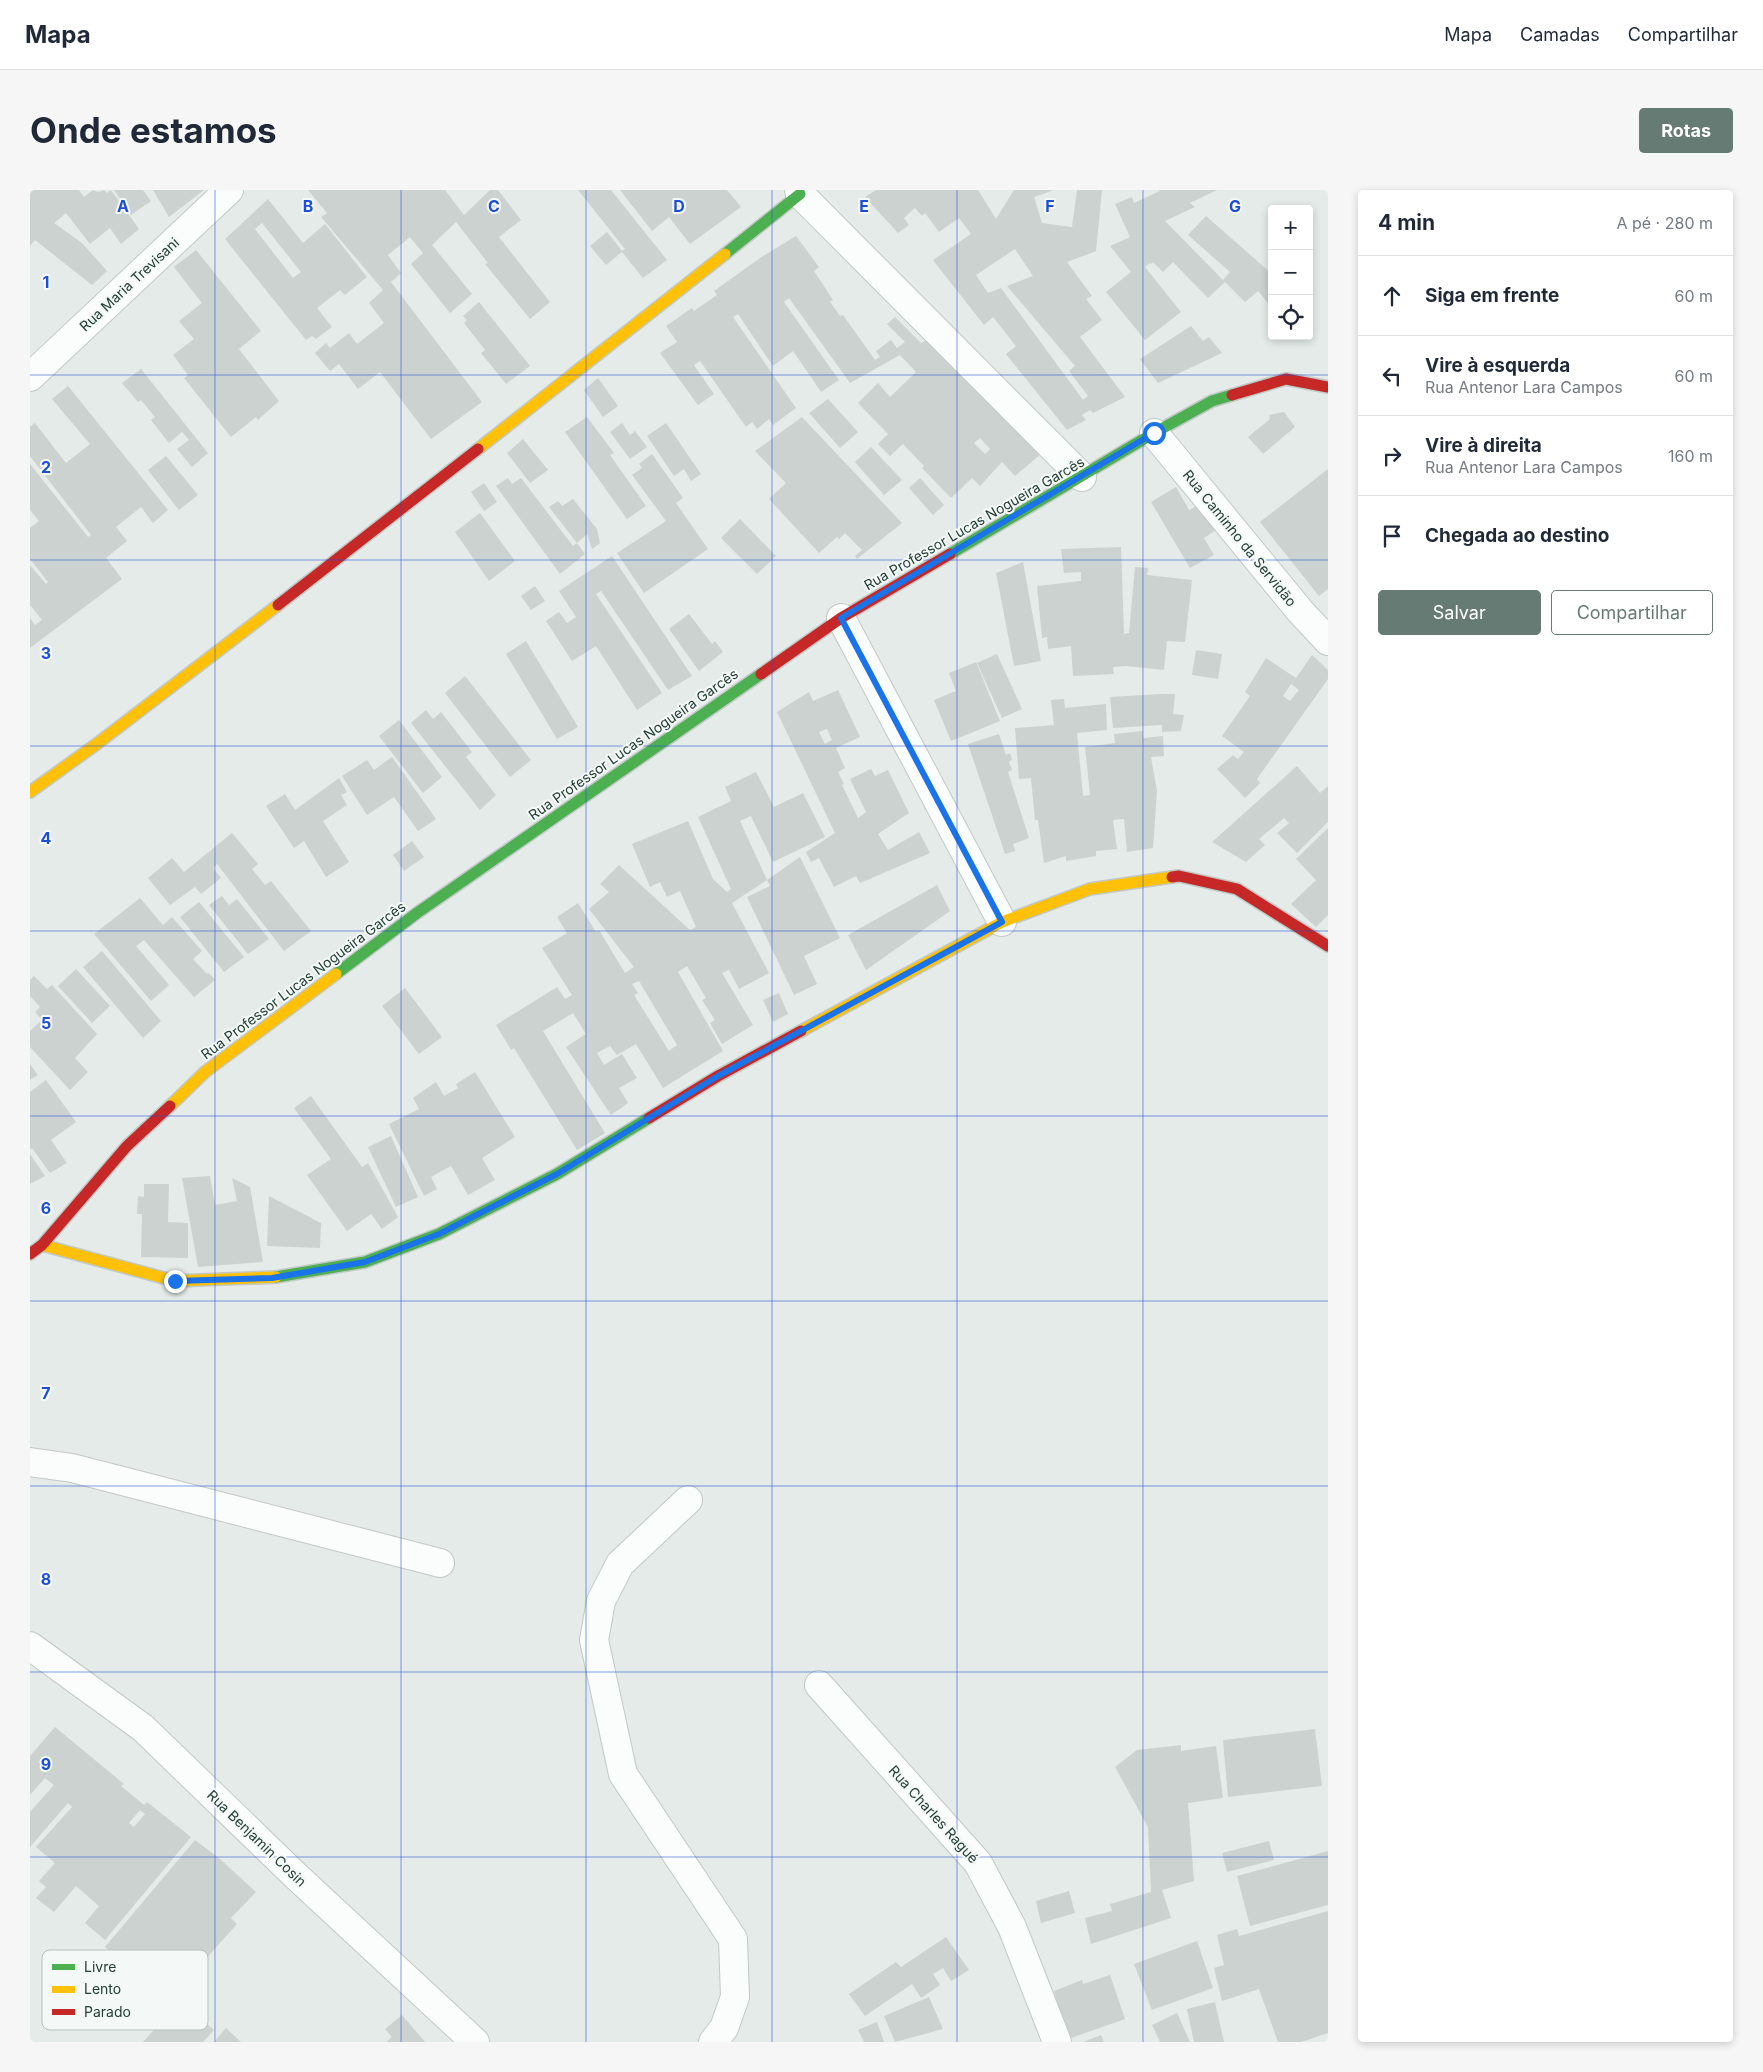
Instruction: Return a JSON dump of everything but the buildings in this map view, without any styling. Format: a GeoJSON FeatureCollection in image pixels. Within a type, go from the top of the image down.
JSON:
{"type":"FeatureCollection","features":[{"type":"Feature","properties":{"kind":"street","name":"Rua Maria Trevisani"},"geometry":{"type":"LineString","coordinates":[[30,377],[229,190]]}},
{"type":"Feature","properties":{"kind":"street"},"geometry":{"type":"LineString","coordinates":[[30,792],[98,743],[441,479],[799,192],[1082,477]]}},
{"type":"Feature","properties":{"kind":"street","name":"Rua Professor Lucas Nogueira Garcês"},"geometry":{"type":"LineString","coordinates":[[30,1254],[42,1245],[127,1146],[205,1072],[417,913],[841,618],[1154,433],[1212,401],[1286,379],[1328,387]]}},
{"type":"Feature","properties":{"kind":"street","name":"Rua Caminho da Servidão"},"geometry":{"type":"LineString","coordinates":[[1154,433],[1300,611],[1328,641]]}},
{"type":"Feature","properties":{"kind":"street"},"geometry":{"type":"LineString","coordinates":[[841,618],[1002,922]]}},
{"type":"Feature","properties":{"kind":"street"},"geometry":{"type":"LineString","coordinates":[[42,1245],[175,1281],[272,1278],[365,1262],[439,1234],[557,1174],[718,1076],[1002,922],[1090,889],[1179,876],[1237,889],[1328,946]]}},
{"type":"Feature","properties":{"kind":"street"},"geometry":{"type":"LineString","coordinates":[[30,1462],[72,1468],[440,1562]]}},
{"type":"Feature","properties":{"kind":"street"},"geometry":{"type":"LineString","coordinates":[[688,1500],[620,1564],[601,1602],[594,1640],[623,1774],[733,1939],[735,1997],[724,2028],[713,2042]]}},
{"type":"Feature","properties":{"kind":"street","name":"Rua Benjamin Cosin"},"geometry":{"type":"LineString","coordinates":[[30,1646],[36,1648],[143,1728],[296,1876],[476,2042]]}},
{"type":"Feature","properties":{"kind":"street","name":"Rua Charles Ragué"},"geometry":{"type":"LineString","coordinates":[[819,1685],[978,1863],[1012,1927],[1057,2042]]}},
{"type":"Feature","properties":{"kind":"traffic: fast"},"geometry":{"type":"LineString","coordinates":[[725,254],[800,194]]}},
{"type":"Feature","properties":{"kind":"traffic: fast"},"geometry":{"type":"LineString","coordinates":[[950,554],[1154,433],[1212,401],[1232,395]]}},
{"type":"Feature","properties":{"kind":"traffic: fast"},"geometry":{"type":"LineString","coordinates":[[336,974],[417,913],[761,674]]}},
{"type":"Feature","properties":{"kind":"traffic: fast"},"geometry":{"type":"LineString","coordinates":[[276,1277],[365,1262],[439,1234],[557,1174],[649,1118]]}},
{"type":"Feature","properties":{"kind":"traffic: slow"},"geometry":{"type":"LineString","coordinates":[[478,449],[725,254]]}},
{"type":"Feature","properties":{"kind":"traffic: slow"},"geometry":{"type":"LineString","coordinates":[[30,792],[98,743],[278,605]]}},
{"type":"Feature","properties":{"kind":"traffic: slow"},"geometry":{"type":"LineString","coordinates":[[801,1031],[1002,922],[1090,889],[1172,877]]}},
{"type":"Feature","properties":{"kind":"traffic: slow"},"geometry":{"type":"LineString","coordinates":[[170,1106],[205,1072],[336,974]]}},
{"type":"Feature","properties":{"kind":"traffic: slow"},"geometry":{"type":"LineString","coordinates":[[42,1245],[175,1281],[276,1277]]}},
{"type":"Feature","properties":{"kind":"traffic: jam"},"geometry":{"type":"LineString","coordinates":[[1232,395],[1286,379],[1328,387]]}},
{"type":"Feature","properties":{"kind":"traffic: jam"},"geometry":{"type":"LineString","coordinates":[[278,605],[478,449]]}},
{"type":"Feature","properties":{"kind":"traffic: jam"},"geometry":{"type":"LineString","coordinates":[[761,674],[841,618],[950,554]]}},
{"type":"Feature","properties":{"kind":"traffic: jam"},"geometry":{"type":"LineString","coordinates":[[1172,877],[1179,876],[1237,889],[1328,946]]}},
{"type":"Feature","properties":{"kind":"traffic: jam"},"geometry":{"type":"LineString","coordinates":[[649,1118],[718,1076],[801,1031]]}},
{"type":"Feature","properties":{"kind":"traffic: jam"},"geometry":{"type":"LineString","coordinates":[[30,1254],[42,1245],[127,1146],[170,1106]]}},
{"type":"Feature","properties":{"kind":"route"},"geometry":{"type":"LineString","coordinates":[[175,1281],[272,1278],[365,1262],[439,1234],[557,1174],[718,1076],[1002,922],[841,618],[1154,433]]}}]}
